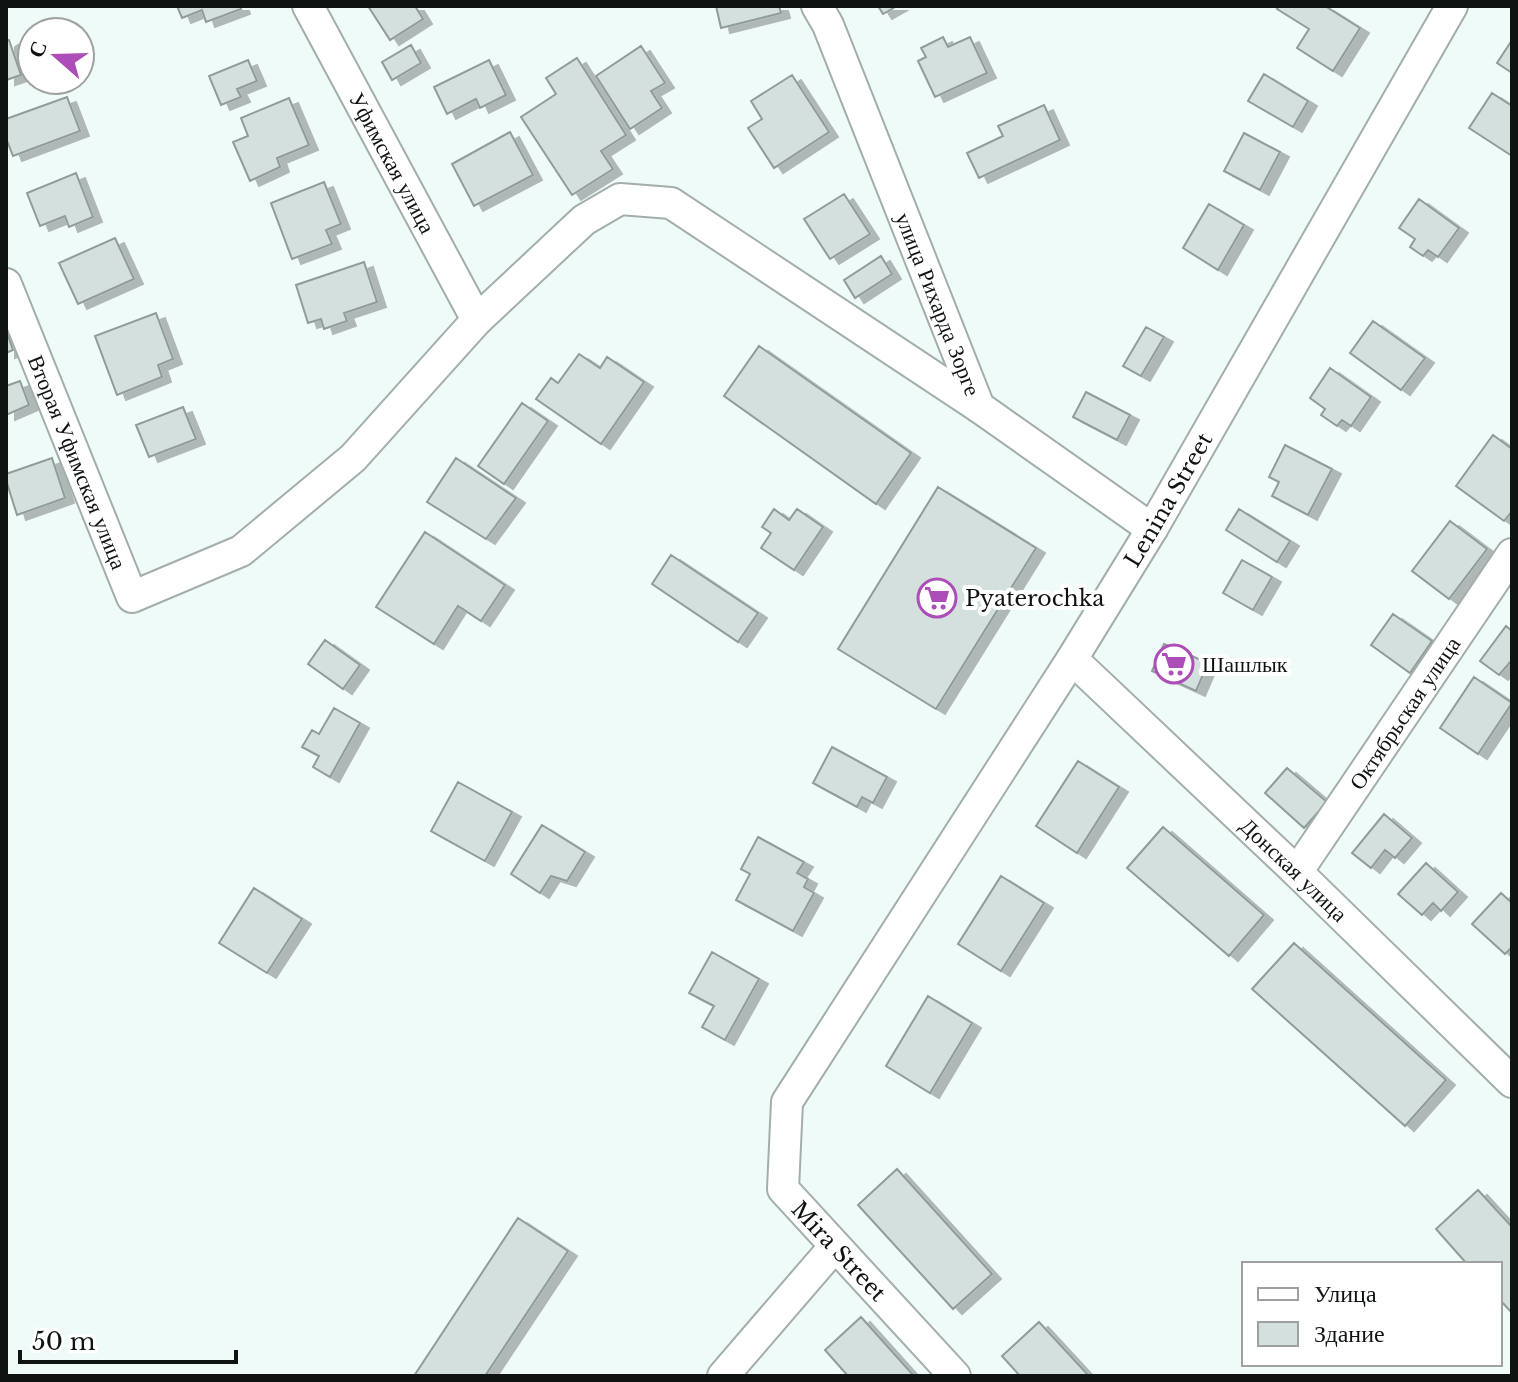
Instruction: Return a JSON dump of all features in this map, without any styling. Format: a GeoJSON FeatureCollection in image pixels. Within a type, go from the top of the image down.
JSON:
{"type":"FeatureCollection","features":[{"type":"Feature","properties":{"kind":"street","name":"Уфимская улица"},"geometry":{"type":"LineString","coordinates":[[308,6],[477,320]]}},
{"type":"Feature","properties":{"kind":"street","name":"улица Рихарда Зорге"},"geometry":{"type":"LineString","coordinates":[[817,6],[828,25],[979,407],[1152,529]]}},
{"type":"Feature","properties":{"kind":"street","name":"Lenina Street"},"geometry":{"type":"LineString","coordinates":[[787,1102],[1152,529],[1452,6]]}},
{"type":"Feature","properties":{"kind":"street"},"geometry":{"type":"LineString","coordinates":[[477,320],[584,220],[620,199],[671,203],[979,407]]}},
{"type":"Feature","properties":{"kind":"street","name":"Вторая Уфимская улица"},"geometry":{"type":"LineString","coordinates":[[6,284],[132,597],[241,551],[353,458],[477,320]]}},
{"type":"Feature","properties":{"kind":"street","name":"Октябрьская улица"},"geometry":{"type":"LineString","coordinates":[[1297,872],[1512,554]]}},
{"type":"Feature","properties":{"kind":"street","name":"Донская улица"},"geometry":{"type":"LineString","coordinates":[[1072,659],[1512,1082]]}},
{"type":"Feature","properties":{"kind":"street","name":"Mira Street"},"geometry":{"type":"LineString","coordinates":[[787,1102],[783,1189],[955,1376]]}},
{"type":"Feature","properties":{"kind":"street"},"geometry":{"type":"LineString","coordinates":[[723,1376],[835,1246]]}},
{"type":"Feature","properties":{"kind":"building"},"geometry":{"type":"Polygon","coordinates":[[[177,6],[240,6],[241,9],[206,22],[202,10],[182,18],[177,6]]]}},
{"type":"Feature","properties":{"kind":"building"},"geometry":{"type":"Polygon","coordinates":[[[368,6],[415,6],[423,19],[390,40],[368,6]]]}},
{"type":"Feature","properties":{"kind":"building"},"geometry":{"type":"Polygon","coordinates":[[[716,6],[779,6],[781,13],[721,28],[716,6]]]}},
{"type":"Feature","properties":{"kind":"building"},"geometry":{"type":"Polygon","coordinates":[[[878,6],[897,6],[883,14],[878,6]]]}},
{"type":"Feature","properties":{"kind":"building"},"geometry":{"type":"Polygon","coordinates":[[[1279,6],[1325,6],[1360,28],[1333,71],[1297,48],[1309,29],[1277,9],[1279,6]]]}},
{"type":"Feature","properties":{"kind":"building"},"geometry":{"type":"Polygon","coordinates":[[[943,37],[948,47],[970,37],[987,73],[935,97],[918,61],[926,57],[921,48],[943,37]]]}},
{"type":"Feature","properties":{"kind":"building"},"geometry":{"type":"Polygon","coordinates":[[[9,40],[16,60],[16,77],[6,80],[6,42],[9,40]]]}},
{"type":"Feature","properties":{"kind":"building"},"geometry":{"type":"Polygon","coordinates":[[[1512,40],[1512,73],[1497,63],[1512,40]]]}},
{"type":"Feature","properties":{"kind":"building"},"geometry":{"type":"Polygon","coordinates":[[[411,45],[421,63],[392,80],[382,62],[411,45]]]}},
{"type":"Feature","properties":{"kind":"building"},"geometry":{"type":"Polygon","coordinates":[[[641,46],[665,83],[651,91],[662,108],[630,129],[596,76],[641,46]]]}},
{"type":"Feature","properties":{"kind":"building"},"geometry":{"type":"Polygon","coordinates":[[[577,58],[626,135],[601,151],[613,169],[572,195],[521,117],[556,94],[546,78],[577,58]]]}},
{"type":"Feature","properties":{"kind":"building"},"geometry":{"type":"Polygon","coordinates":[[[248,60],[257,81],[237,89],[241,97],[221,105],[209,76],[248,60]]]}},
{"type":"Feature","properties":{"kind":"building"},"geometry":{"type":"Polygon","coordinates":[[[489,60],[506,95],[480,108],[476,99],[447,114],[434,87],[489,60]]]}},
{"type":"Feature","properties":{"kind":"building"},"geometry":{"type":"Polygon","coordinates":[[[1264,74],[1308,101],[1293,127],[1248,101],[1264,74]]]}},
{"type":"Feature","properties":{"kind":"building"},"geometry":{"type":"Polygon","coordinates":[[[792,75],[829,132],[774,168],[748,128],[762,119],[751,101],[792,75]]]}},
{"type":"Feature","properties":{"kind":"building"},"geometry":{"type":"Polygon","coordinates":[[[1492,93],[1512,106],[1512,156],[1469,128],[1492,93]]]}},
{"type":"Feature","properties":{"kind":"building"},"geometry":{"type":"Polygon","coordinates":[[[67,97],[80,131],[13,156],[6,138],[6,119],[67,97]]]}},
{"type":"Feature","properties":{"kind":"building"},"geometry":{"type":"Polygon","coordinates":[[[289,98],[309,145],[277,158],[280,167],[250,181],[233,142],[248,136],[241,118],[289,98]]]}},
{"type":"Feature","properties":{"kind":"building"},"geometry":{"type":"Polygon","coordinates":[[[1044,105],[1060,140],[979,178],[967,153],[1003,136],[998,126],[1044,105]]]}},
{"type":"Feature","properties":{"kind":"building"},"geometry":{"type":"Polygon","coordinates":[[[510,132],[533,175],[474,206],[452,164],[510,132]]]}},
{"type":"Feature","properties":{"kind":"building"},"geometry":{"type":"Polygon","coordinates":[[[1244,133],[1280,152],[1260,190],[1224,171],[1244,133]]]}},
{"type":"Feature","properties":{"kind":"building"},"geometry":{"type":"Polygon","coordinates":[[[76,173],[93,217],[69,227],[65,216],[40,226],[27,193],[76,173]]]}},
{"type":"Feature","properties":{"kind":"building"},"geometry":{"type":"Polygon","coordinates":[[[324,182],[341,224],[326,230],[332,244],[292,259],[271,203],[324,182]]]}},
{"type":"Feature","properties":{"kind":"building"},"geometry":{"type":"Polygon","coordinates":[[[844,194],[870,234],[830,259],[804,219],[844,194]]]}},
{"type":"Feature","properties":{"kind":"building"},"geometry":{"type":"Polygon","coordinates":[[[1419,199],[1459,228],[1438,257],[1428,250],[1423,256],[1410,247],[1415,239],[1399,228],[1419,199]]]}},
{"type":"Feature","properties":{"kind":"building"},"geometry":{"type":"Polygon","coordinates":[[[1209,204],[1244,225],[1218,270],[1183,248],[1209,204]]]}},
{"type":"Feature","properties":{"kind":"building"},"geometry":{"type":"Polygon","coordinates":[[[115,238],[134,279],[78,304],[59,263],[115,238]]]}},
{"type":"Feature","properties":{"kind":"building"},"geometry":{"type":"Polygon","coordinates":[[[881,256],[892,274],[855,298],[844,280],[881,256]]]}},
{"type":"Feature","properties":{"kind":"building"},"geometry":{"type":"Polygon","coordinates":[[[364,262],[377,302],[344,313],[347,321],[324,329],[321,319],[308,323],[296,285],[364,262]]]}},
{"type":"Feature","properties":{"kind":"building"},"geometry":{"type":"Polygon","coordinates":[[[156,313],[173,359],[158,365],[162,377],[117,395],[95,336],[156,313]]]}},
{"type":"Feature","properties":{"kind":"building"},"geometry":{"type":"Polygon","coordinates":[[[1373,321],[1425,358],[1401,390],[1350,353],[1373,321]]]}},
{"type":"Feature","properties":{"kind":"building"},"geometry":{"type":"Polygon","coordinates":[[[1146,327],[1164,337],[1141,376],[1123,366],[1146,327]]]}},
{"type":"Feature","properties":{"kind":"building"},"geometry":{"type":"Polygon","coordinates":[[[6,330],[13,350],[6,353],[6,330]]]}},
{"type":"Feature","properties":{"kind":"building"},"geometry":{"type":"Polygon","coordinates":[[[759,346],[911,453],[876,504],[724,396],[759,346]]]}},
{"type":"Feature","properties":{"kind":"building"},"geometry":{"type":"Polygon","coordinates":[[[579,354],[600,368],[607,357],[644,382],[601,444],[536,399],[551,378],[558,383],[579,354]]]}},
{"type":"Feature","properties":{"kind":"building"},"geometry":{"type":"Polygon","coordinates":[[[1330,368],[1371,397],[1351,426],[1342,420],[1337,426],[1321,415],[1325,409],[1310,398],[1330,368]]]}},
{"type":"Feature","properties":{"kind":"building"},"geometry":{"type":"Polygon","coordinates":[[[20,381],[29,405],[6,415],[6,386],[20,381]]]}},
{"type":"Feature","properties":{"kind":"building"},"geometry":{"type":"Polygon","coordinates":[[[1086,392],[1130,415],[1117,440],[1073,417],[1086,392]]]}},
{"type":"Feature","properties":{"kind":"building"},"geometry":{"type":"Polygon","coordinates":[[[522,403],[548,421],[504,484],[478,466],[522,403]]]}},
{"type":"Feature","properties":{"kind":"building"},"geometry":{"type":"Polygon","coordinates":[[[183,407],[196,439],[149,457],[136,425],[183,407]]]}},
{"type":"Feature","properties":{"kind":"building"},"geometry":{"type":"Polygon","coordinates":[[[1493,435],[1512,449],[1512,511],[1504,521],[1456,486],[1493,435]]]}},
{"type":"Feature","properties":{"kind":"building"},"geometry":{"type":"Polygon","coordinates":[[[1285,445],[1332,469],[1308,515],[1272,496],[1279,482],[1269,477],[1285,445]]]}},
{"type":"Feature","properties":{"kind":"building"},"geometry":{"type":"Polygon","coordinates":[[[52,458],[65,498],[17,515],[6,474],[52,458]]]}},
{"type":"Feature","properties":{"kind":"building"},"geometry":{"type":"Polygon","coordinates":[[[456,458],[516,498],[486,539],[427,502],[456,458]]]}},
{"type":"Feature","properties":{"kind":"building","name":"Pyaterochka"},"geometry":{"type":"Polygon","coordinates":[[[938,487],[1036,548],[936,709],[838,649],[938,487]]]}},
{"type":"Feature","properties":{"kind":"building"},"geometry":{"type":"Polygon","coordinates":[[[774,509],[789,520],[797,509],[823,527],[794,570],[761,548],[771,533],[762,527],[774,509]]]}},
{"type":"Feature","properties":{"kind":"building"},"geometry":{"type":"Polygon","coordinates":[[[1239,509],[1290,541],[1277,562],[1226,530],[1239,509]]]}},
{"type":"Feature","properties":{"kind":"building"},"geometry":{"type":"Polygon","coordinates":[[[1450,521],[1487,549],[1449,599],[1412,571],[1450,521]]]}},
{"type":"Feature","properties":{"kind":"building"},"geometry":{"type":"Polygon","coordinates":[[[425,532],[505,585],[481,621],[458,606],[434,644],[376,607],[425,532]]]}},
{"type":"Feature","properties":{"kind":"building"},"geometry":{"type":"Polygon","coordinates":[[[671,555],[758,613],[738,642],[652,584],[671,555]]]}},
{"type":"Feature","properties":{"kind":"building"},"geometry":{"type":"Polygon","coordinates":[[[1242,560],[1272,577],[1253,610],[1223,593],[1242,560]]]}},
{"type":"Feature","properties":{"kind":"building"},"geometry":{"type":"Polygon","coordinates":[[[1393,614],[1432,641],[1410,673],[1371,645],[1393,614]]]}},
{"type":"Feature","properties":{"kind":"building"},"geometry":{"type":"Polygon","coordinates":[[[1506,626],[1512,631],[1512,660],[1499,675],[1480,661],[1506,626]]]}},
{"type":"Feature","properties":{"kind":"building"},"geometry":{"type":"Polygon","coordinates":[[[325,640],[360,665],[343,689],[308,664],[325,640]]]}},
{"type":"Feature","properties":{"kind":"building"},"geometry":{"type":"Polygon","coordinates":[[[1164,644],[1208,663],[1196,691],[1152,671],[1164,644]]]}},
{"type":"Feature","properties":{"kind":"building"},"geometry":{"type":"Polygon","coordinates":[[[1474,677],[1512,703],[1478,754],[1440,728],[1474,677]]]}},
{"type":"Feature","properties":{"kind":"building"},"geometry":{"type":"Polygon","coordinates":[[[334,708],[360,723],[330,777],[313,767],[319,756],[302,747],[312,730],[319,734],[334,708]]]}},
{"type":"Feature","properties":{"kind":"building"},"geometry":{"type":"Polygon","coordinates":[[[832,747],[887,777],[873,803],[862,797],[857,807],[813,783],[832,747]]]}},
{"type":"Feature","properties":{"kind":"building"},"geometry":{"type":"Polygon","coordinates":[[[1078,761],[1119,787],[1077,853],[1036,826],[1078,761]]]}},
{"type":"Feature","properties":{"kind":"building"},"geometry":{"type":"Polygon","coordinates":[[[1287,768],[1327,802],[1304,828],[1265,793],[1287,768]]]}},
{"type":"Feature","properties":{"kind":"building"},"geometry":{"type":"Polygon","coordinates":[[[458,782],[512,812],[485,861],[431,831],[458,782]]]}},
{"type":"Feature","properties":{"kind":"building"},"geometry":{"type":"Polygon","coordinates":[[[1384,814],[1412,838],[1395,858],[1385,850],[1371,868],[1352,853],[1384,814]]]}},
{"type":"Feature","properties":{"kind":"building"},"geometry":{"type":"Polygon","coordinates":[[[542,825],[585,852],[567,881],[551,876],[540,893],[511,874],[542,825]]]}},
{"type":"Feature","properties":{"kind":"building"},"geometry":{"type":"Polygon","coordinates":[[[1163,827],[1264,915],[1229,956],[1127,868],[1163,827]]]}},
{"type":"Feature","properties":{"kind":"building"},"geometry":{"type":"Polygon","coordinates":[[[758,837],[804,862],[797,873],[808,879],[804,887],[814,893],[793,931],[736,900],[750,874],[741,869],[758,837]]]}},
{"type":"Feature","properties":{"kind":"building"},"geometry":{"type":"Polygon","coordinates":[[[1426,863],[1458,892],[1441,911],[1433,903],[1422,915],[1398,894],[1426,863]]]}},
{"type":"Feature","properties":{"kind":"building"},"geometry":{"type":"Polygon","coordinates":[[[1001,876],[1044,903],[1001,971],[958,944],[1001,876]]]}},
{"type":"Feature","properties":{"kind":"building"},"geometry":{"type":"Polygon","coordinates":[[[254,888],[302,919],[267,973],[219,943],[254,888]]]}},
{"type":"Feature","properties":{"kind":"building"},"geometry":{"type":"Polygon","coordinates":[[[1501,893],[1512,903],[1512,947],[1505,954],[1472,924],[1501,893]]]}},
{"type":"Feature","properties":{"kind":"building"},"geometry":{"type":"Polygon","coordinates":[[[1294,943],[1446,1080],[1405,1126],[1252,989],[1294,943]]]}},
{"type":"Feature","properties":{"kind":"building"},"geometry":{"type":"Polygon","coordinates":[[[712,952],[759,979],[725,1040],[702,1027],[714,1006],[689,993],[712,952]]]}},
{"type":"Feature","properties":{"kind":"building"},"geometry":{"type":"Polygon","coordinates":[[[928,996],[972,1023],[930,1093],[886,1066],[928,996]]]}},
{"type":"Feature","properties":{"kind":"building"},"geometry":{"type":"Polygon","coordinates":[[[897,1169],[992,1274],[953,1309],[858,1205],[897,1169]]]}},
{"type":"Feature","properties":{"kind":"building"},"geometry":{"type":"Polygon","coordinates":[[[1478,1190],[1512,1227],[1512,1313],[1502,1302],[1502,1262],[1465,1262],[1436,1229],[1478,1190]]]}},
{"type":"Feature","properties":{"kind":"building"},"geometry":{"type":"Polygon","coordinates":[[[518,1218],[568,1251],[485,1376],[414,1376],[518,1218]]]}},
{"type":"Feature","properties":{"kind":"building"},"geometry":{"type":"Polygon","coordinates":[[[861,1317],[914,1376],[848,1376],[825,1350],[861,1317]]]}},
{"type":"Feature","properties":{"kind":"building"},"geometry":{"type":"Polygon","coordinates":[[[1039,1322],[1089,1376],[1020,1376],[1002,1356],[1039,1322]]]}},
{"type":"Feature","properties":{"kind":"place","name":"Pyaterochka"},"geometry":{"type":"Point","coordinates":[937,598]}},
{"type":"Feature","properties":{"kind":"place","name":"Шашлык"},"geometry":{"type":"Point","coordinates":[1174,664]}}]}
